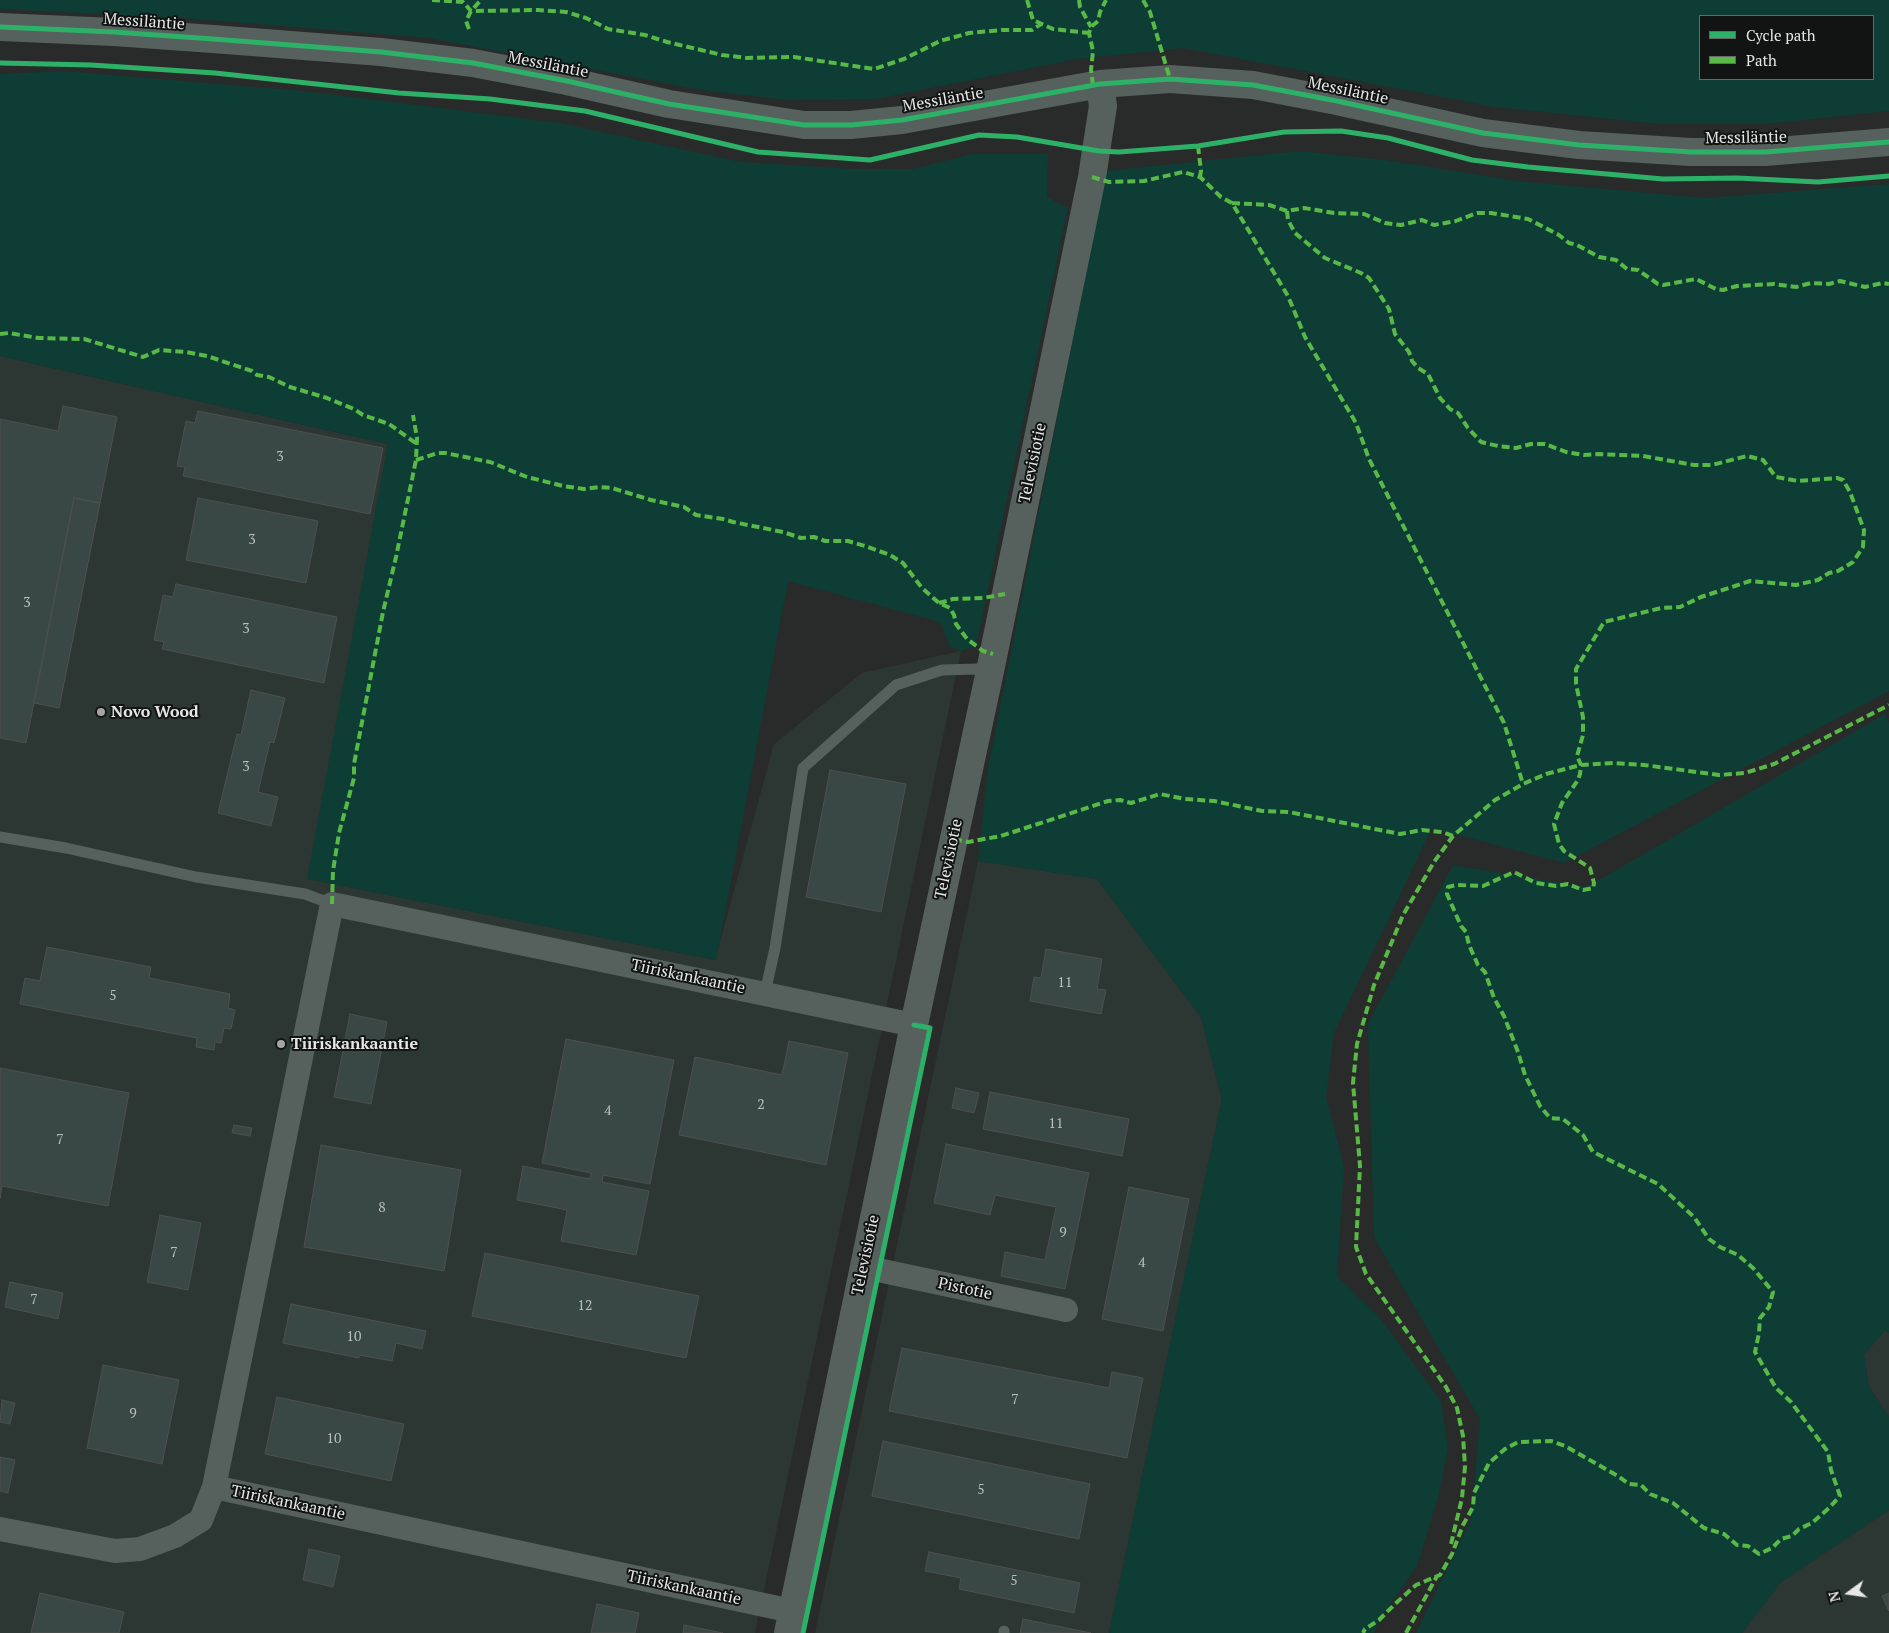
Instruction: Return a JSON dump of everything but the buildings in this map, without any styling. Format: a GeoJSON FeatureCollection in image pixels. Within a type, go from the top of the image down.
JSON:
{"type":"FeatureCollection","features":[{"type":"Feature","properties":{"kind":"street","name":"Messiläntie"},"geometry":{"type":"LineString","coordinates":[[0,27],[114,32],[381,52],[473,63],[567,81],[669,104],[804,125],[851,125],[902,120],[1100,84],[1170,79],[1253,85],[1483,133],[1579,145],[1691,152],[1765,152],[1889,142]]}},
{"type":"Feature","properties":{"kind":"street","name":"Televisiotie"},"geometry":{"type":"LineString","coordinates":[[790,1622],[1092,177],[1103,106],[1100,84]]}},
{"type":"Feature","properties":{"kind":"street","name":"Tiiriskankaantie"},"geometry":{"type":"LineString","coordinates":[[790,1622],[214,1487],[332,904],[914,1024]]}},
{"type":"Feature","properties":{"kind":"street","name":"Pistotie"},"geometry":{"type":"LineString","coordinates":[[864,1267],[1066,1310]]}},
{"type":"Feature","properties":{"kind":"street"},"geometry":{"type":"LineString","coordinates":[[0,1529],[115,1551],[140,1549],[175,1536],[201,1520],[214,1487]]}},
{"type":"Feature","properties":{"kind":"lane"},"geometry":{"type":"LineString","coordinates":[[764,993],[775,948],[803,768],[896,686],[942,670],[977,668],[990,671]]}},
{"type":"Feature","properties":{"kind":"lane"},"geometry":{"type":"LineString","coordinates":[[0,837],[66,848],[196,877],[305,894],[332,904]]}},
{"type":"Feature","properties":{"kind":"shaded area"},"geometry":{"type":"Polygon","coordinates":[[[0,356],[388,444],[308,879],[715,960],[774,744],[862,673],[961,651],[755,1633],[0,1633],[0,356]]]}},
{"type":"Feature","properties":{"kind":"shaded area"},"geometry":{"type":"Polygon","coordinates":[[[978,861],[1097,879],[1201,1017],[1222,1099],[1109,1633],[815,1633],[978,861]]]}},
{"type":"Feature","properties":{"kind":"shaded area"},"geometry":{"type":"Polygon","coordinates":[[[1885,1330],[1889,1333],[1889,1417],[1869,1387],[1864,1355],[1885,1330]]]}},
{"type":"Feature","properties":{"kind":"shaded area"},"geometry":{"type":"Polygon","coordinates":[[[1889,1510],[1889,1633],[1742,1633],[1781,1582],[1889,1510]]]}},
{"type":"Feature","properties":{"kind":"green space"},"geometry":{"type":"Polygon","coordinates":[[[0,0],[1889,0],[1889,111],[1765,124],[1660,124],[1495,107],[1183,48],[1077,59],[876,99],[788,100],[707,91],[429,38],[184,18],[0,9],[0,0]]]}},
{"type":"Feature","properties":{"kind":"green space"},"geometry":{"type":"Polygon","coordinates":[[[63,71],[304,91],[560,123],[741,162],[854,169],[913,169],[973,154],[1048,154],[1047,197],[1068,208],[976,646],[961,651],[950,647],[940,622],[788,581],[716,960],[307,879],[388,444],[0,356],[0,74],[63,71]]]}},
{"type":"Feature","properties":{"kind":"green space"},"geometry":{"type":"Polygon","coordinates":[[[1299,151],[1385,160],[1517,181],[1705,198],[1889,184],[1889,691],[1564,863],[1432,828],[1334,1033],[1326,1097],[1344,1166],[1337,1276],[1379,1317],[1441,1401],[1448,1449],[1439,1494],[1417,1566],[1379,1620],[1374,1633],[1109,1633],[1222,1099],[1201,1017],[1097,879],[978,861],[988,769],[1106,171],[1299,151]]]}},
{"type":"Feature","properties":{"kind":"green space"},"geometry":{"type":"Polygon","coordinates":[[[1885,714],[1889,723],[1889,1333],[1885,1330],[1864,1355],[1869,1387],[1889,1417],[1889,1510],[1781,1582],[1742,1633],[1416,1633],[1471,1520],[1480,1419],[1374,1237],[1368,1024],[1453,865],[1587,887],[1885,714]]]}},
{"type":"Feature","properties":{"kind":"marked path"},"geometry":{"type":"LineString","coordinates":[[432,0],[463,2],[471,11],[538,10],[566,12],[586,18],[608,29],[645,35],[722,55],[747,58],[794,57],[874,69],[904,59],[940,41],[969,33],[1032,30],[1041,24]]}},
{"type":"Feature","properties":{"kind":"marked path"},"geometry":{"type":"LineString","coordinates":[[469,29],[466,21],[471,11],[481,0]]}},
{"type":"Feature","properties":{"kind":"marked path"},"geometry":{"type":"LineString","coordinates":[[1027,0],[1033,20],[1053,29],[1089,33]]}},
{"type":"Feature","properties":{"kind":"marked path"},"geometry":{"type":"LineString","coordinates":[[1079,0],[1080,7],[1091,27]]}},
{"type":"Feature","properties":{"kind":"marked path"},"geometry":{"type":"LineString","coordinates":[[1093,85],[1091,70],[1093,51],[1089,33],[1091,27],[1098,21],[1106,0]]}},
{"type":"Feature","properties":{"kind":"marked path"},"geometry":{"type":"LineString","coordinates":[[1143,0],[1150,12],[1170,79]]}},
{"type":"Feature","properties":{"kind":"marked path"},"geometry":{"type":"LineString","coordinates":[[1198,146],[1200,177]]}},
{"type":"Feature","properties":{"kind":"marked path"},"geometry":{"type":"LineString","coordinates":[[1092,177],[1109,182],[1144,181],[1183,172],[1200,177],[1221,197],[1232,203],[1288,296],[1305,337],[1356,423],[1369,459],[1504,723],[1523,784]]}},
{"type":"Feature","properties":{"kind":"marked path"},"geometry":{"type":"LineString","coordinates":[[1232,203],[1269,205],[1287,211],[1304,208],[1334,213],[1364,214],[1385,223],[1401,225],[1422,220],[1434,225],[1456,221],[1477,213],[1491,213],[1528,219],[1559,235],[1569,243],[1577,245],[1599,257],[1616,260],[1627,269],[1638,270],[1658,284],[1663,285],[1696,279],[1716,289],[1723,290],[1737,286],[1774,284],[1796,287],[1811,283],[1829,284],[1840,281],[1865,287],[1883,283],[1889,284]]}},
{"type":"Feature","properties":{"kind":"marked path"},"geometry":{"type":"LineString","coordinates":[[1287,211],[1288,220],[1295,233],[1325,258],[1369,278],[1389,309],[1395,334],[1409,352],[1412,361],[1418,368],[1428,374],[1440,398],[1450,409],[1458,413],[1481,442],[1516,448],[1531,444],[1545,444],[1566,452],[1584,455],[1643,456],[1694,465],[1712,465],[1747,456],[1763,460],[1776,477],[1798,481],[1837,478],[1843,480],[1850,492],[1864,530],[1863,547],[1853,562],[1818,580],[1796,585],[1750,581],[1701,597],[1680,607],[1661,608],[1604,622],[1576,669],[1576,684],[1583,717],[1583,735],[1577,756],[1581,765],[1580,774],[1562,803],[1554,824],[1559,844],[1564,851],[1590,868],[1594,883],[1593,888],[1583,890],[1568,884],[1556,886],[1536,883],[1514,872],[1483,886],[1456,885],[1448,887],[1447,894],[1461,926],[1466,932],[1469,945],[1478,965],[1485,972],[1494,998],[1504,1016],[1518,1052],[1525,1075],[1540,1106],[1550,1118],[1563,1119],[1583,1135],[1593,1152],[1658,1184],[1694,1217],[1709,1239],[1720,1247],[1738,1255],[1753,1268],[1773,1292],[1769,1307],[1760,1318],[1755,1352],[1776,1388],[1791,1402],[1828,1452],[1831,1470],[1840,1496],[1812,1523],[1799,1529],[1792,1536],[1781,1539],[1772,1548],[1759,1554],[1748,1546],[1737,1545],[1724,1534],[1704,1528],[1673,1503],[1650,1494],[1641,1485],[1629,1484],[1565,1446],[1551,1441],[1518,1442],[1505,1449],[1489,1463],[1474,1493],[1473,1507],[1463,1525],[1452,1554],[1440,1575],[1416,1585],[1379,1620],[1365,1629],[1363,1633]]}},
{"type":"Feature","properties":{"kind":"marked path"},"geometry":{"type":"LineString","coordinates":[[0,334],[9,333],[38,338],[84,339],[143,357],[159,350],[207,356],[354,409],[363,415],[389,424],[417,444]]}},
{"type":"Feature","properties":{"kind":"marked path"},"geometry":{"type":"LineString","coordinates":[[332,904],[333,871],[339,833],[354,778],[354,764],[383,612],[416,460],[417,438],[413,415]]}},
{"type":"Feature","properties":{"kind":"marked path"},"geometry":{"type":"LineString","coordinates":[[416,460],[438,453],[445,453],[490,462],[527,477],[563,486],[584,489],[612,488],[651,500],[684,507],[696,515],[783,532],[801,538],[814,537],[825,541],[848,541],[865,546],[890,555],[903,563],[922,588],[939,603],[950,608],[956,624],[967,639],[983,651],[993,654]]}},
{"type":"Feature","properties":{"kind":"marked path"},"geometry":{"type":"LineString","coordinates":[[939,603],[953,599],[983,598],[1005,594]]}},
{"type":"Feature","properties":{"kind":"marked path"},"geometry":{"type":"LineString","coordinates":[[1451,1544],[1462,1498],[1465,1467],[1463,1436],[1457,1408],[1446,1387],[1366,1274],[1356,1247],[1360,1166],[1353,1083],[1357,1044],[1374,985],[1403,915],[1434,862],[1453,836],[1495,800],[1523,784],[1546,774],[1581,765],[1614,763],[1719,775],[1745,773],[1774,764],[1889,705]]}},
{"type":"Feature","properties":{"kind":"marked path"},"geometry":{"type":"LineString","coordinates":[[954,839],[968,842],[1001,836],[1108,801],[1120,800],[1131,803],[1160,794],[1185,799],[1214,801],[1262,811],[1289,812],[1400,834],[1422,830],[1442,832],[1453,836]]}},
{"type":"Feature","properties":{"kind":"marked path"},"geometry":{"type":"LineString","coordinates":[[1406,1633],[1437,1576]]}},
{"type":"Feature","properties":{"kind":"cycle path"},"geometry":{"type":"LineString","coordinates":[[0,27],[213,39],[381,52],[473,63],[567,81],[669,104],[804,125],[851,125],[902,120],[1100,84],[1170,79],[1253,85],[1483,133],[1579,145],[1691,152],[1765,152],[1889,142]]}},
{"type":"Feature","properties":{"kind":"cycle path"},"geometry":{"type":"LineString","coordinates":[[0,63],[91,65],[215,73],[399,93],[490,99],[585,111],[758,152],[870,160],[979,135],[1017,137],[1099,151],[1119,152],[1198,146],[1284,132],[1341,131],[1388,138],[1472,160],[1663,179],[1737,178],[1818,182],[1889,176]]}},
{"type":"Feature","properties":{"kind":"cycle path"},"geometry":{"type":"LineString","coordinates":[[803,1633],[930,1028],[914,1025]]}},
{"type":"Feature","properties":{"kind":"place","name":"Novo Wood"},"geometry":{"type":"Point","coordinates":[101,712]}},
{"type":"Feature","properties":{"kind":"place","name":"Tiiriskankaantie"},"geometry":{"type":"Point","coordinates":[281,1044]}}]}
